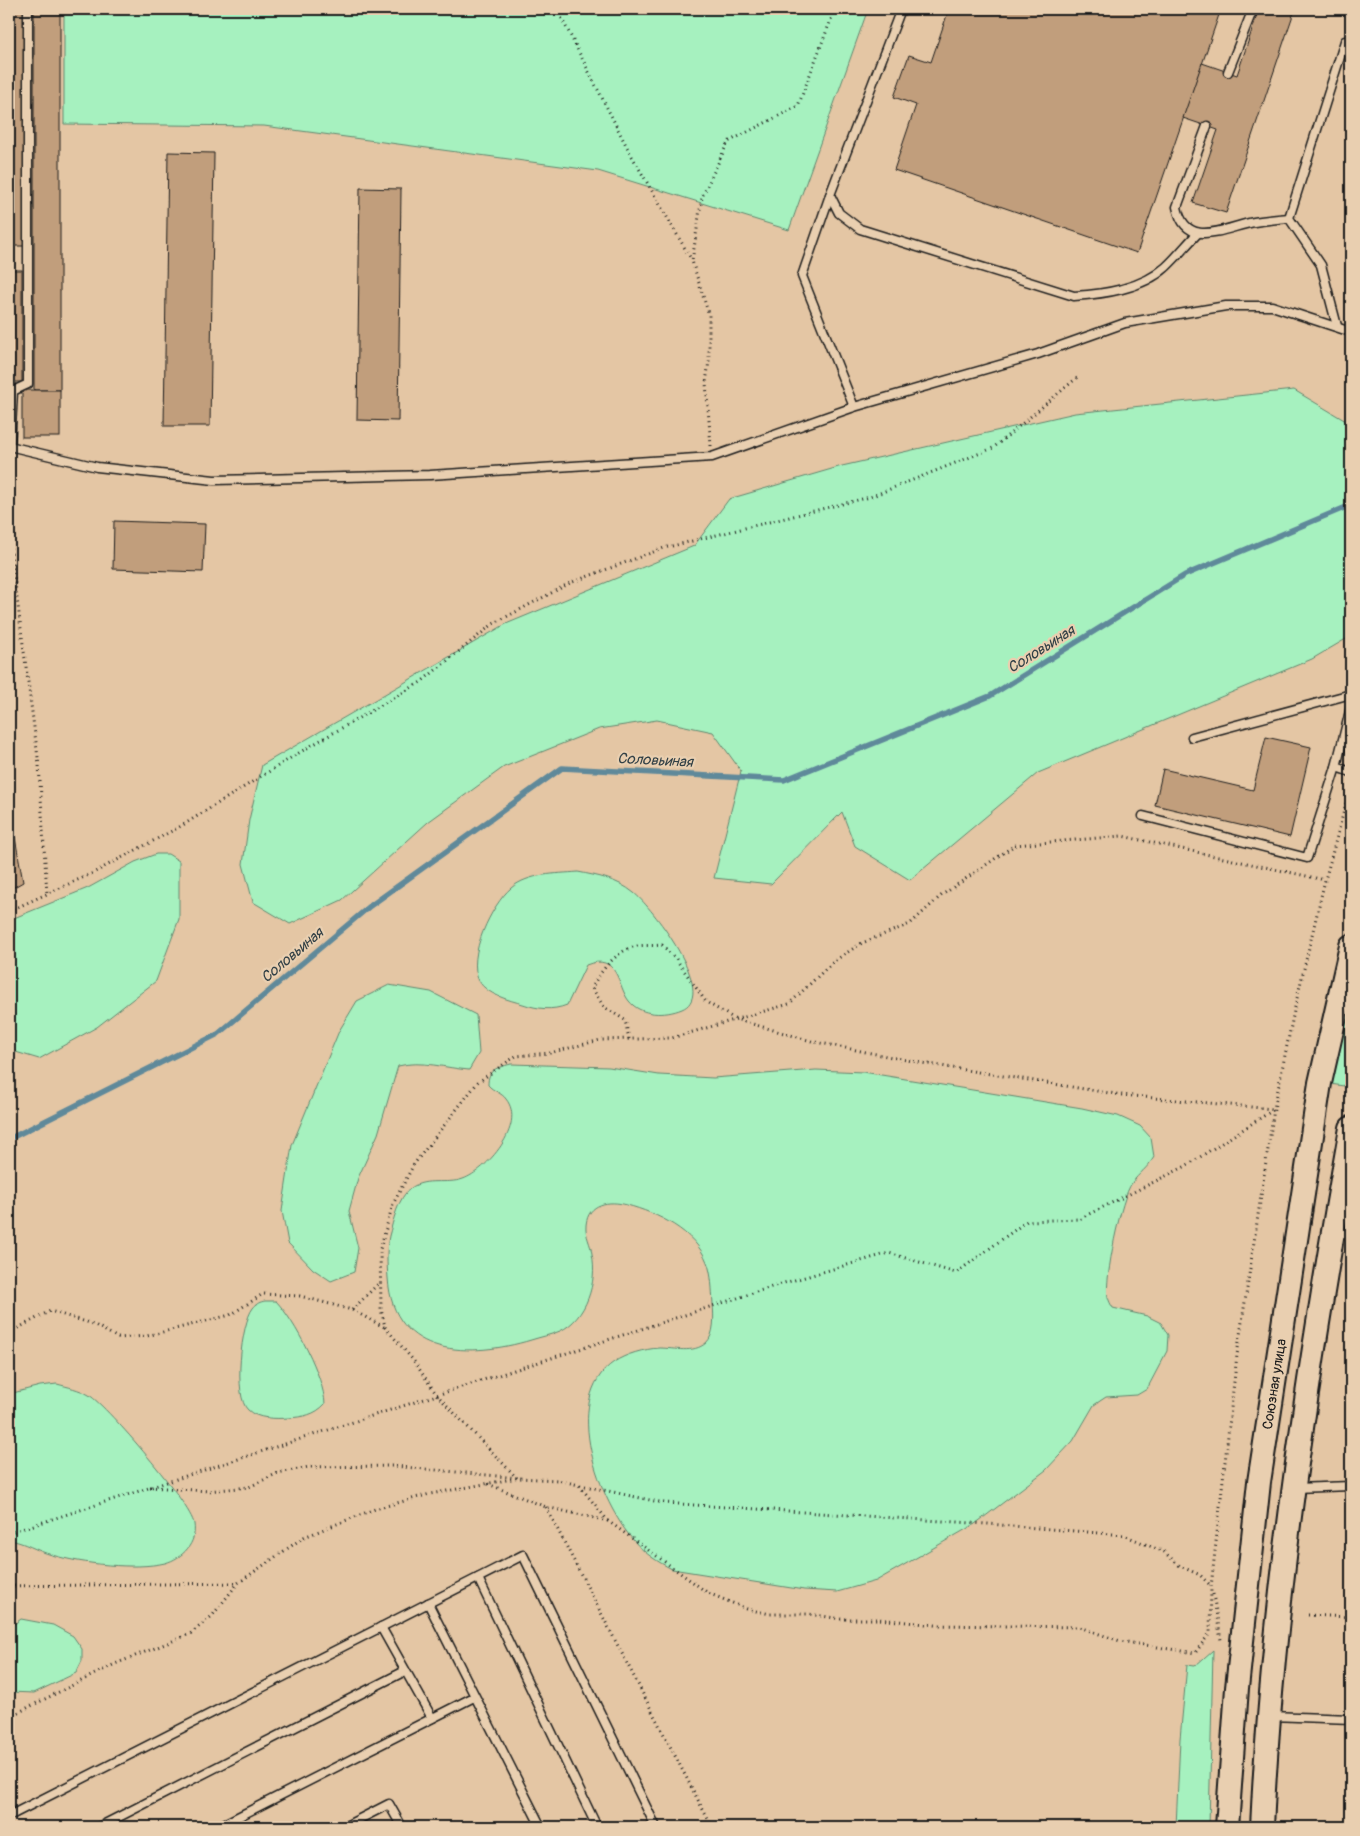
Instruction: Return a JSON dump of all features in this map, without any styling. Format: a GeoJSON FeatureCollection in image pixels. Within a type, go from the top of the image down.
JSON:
{"type":"FeatureCollection","features":[{"type":"Feature","properties":{"kind":"main road","name":"Союзная улица"},"geometry":{"type":"LineString","coordinates":[[1228,1819],[1238,1672],[1259,1482],[1320,1084],[1351,946]]}},
{"type":"Feature","properties":{"kind":"main road"},"geometry":{"type":"LineString","coordinates":[[1228,1819],[1262,1820],[1270,1716],[1293,1488],[1342,1232],[1351,1128]]}},
{"type":"Feature","properties":{"kind":"lane"},"geometry":{"type":"LineString","coordinates":[[28,9],[28,384],[13,391],[10,446],[97,468],[214,480],[430,475],[712,457],[854,407],[1038,354],[1125,324],[1216,308],[1272,306],[1351,332]]}},
{"type":"Feature","properties":{"kind":"lane"},"geometry":{"type":"LineString","coordinates":[[854,407],[802,276],[830,195],[901,9]]}},
{"type":"Feature","properties":{"kind":"lane"},"geometry":{"type":"LineString","coordinates":[[1228,72],[1252,9]]}},
{"type":"Feature","properties":{"kind":"lane"},"geometry":{"type":"LineString","coordinates":[[1289,218],[1345,41],[1351,43]]}},
{"type":"Feature","properties":{"kind":"lane"},"geometry":{"type":"LineString","coordinates":[[1207,126],[1177,207],[1183,222],[1198,233],[1209,234],[1254,222],[1289,218]]}},
{"type":"Feature","properties":{"kind":"lane"},"geometry":{"type":"LineString","coordinates":[[830,195],[840,213],[860,229],[1074,296],[1107,294],[1136,284],[1164,268],[1198,233]]}},
{"type":"Feature","properties":{"kind":"lane"},"geometry":{"type":"LineString","coordinates":[[1289,218],[1321,265],[1337,326]]}},
{"type":"Feature","properties":{"kind":"lane"},"geometry":{"type":"LineString","coordinates":[[1192,737],[1351,694]]}},
{"type":"Feature","properties":{"kind":"lane"},"geometry":{"type":"LineString","coordinates":[[1142,816],[1307,858],[1336,768],[1351,707]]}},
{"type":"Feature","properties":{"kind":"lane"},"geometry":{"type":"LineString","coordinates":[[1336,768],[1351,772]]}},
{"type":"Feature","properties":{"kind":"lane"},"geometry":{"type":"LineString","coordinates":[[1293,1488],[1351,1486]]}},
{"type":"Feature","properties":{"kind":"lane"},"geometry":{"type":"LineString","coordinates":[[9,1816],[523,1555],[656,1827]]}},
{"type":"Feature","properties":{"kind":"lane"},"geometry":{"type":"LineString","coordinates":[[478,1578],[597,1827]]}},
{"type":"Feature","properties":{"kind":"lane"},"geometry":{"type":"LineString","coordinates":[[428,1603],[541,1827]]}},
{"type":"Feature","properties":{"kind":"lane"},"geometry":{"type":"LineString","coordinates":[[381,1627],[432,1718]]}},
{"type":"Feature","properties":{"kind":"lane"},"geometry":{"type":"LineString","coordinates":[[99,1827],[406,1671]]}},
{"type":"Feature","properties":{"kind":"lane"},"geometry":{"type":"LineString","coordinates":[[218,1827],[474,1697]]}},
{"type":"Feature","properties":{"kind":"lane"},"geometry":{"type":"LineString","coordinates":[[1270,1716],[1351,1719]]}},
{"type":"Feature","properties":{"kind":"lane"},"geometry":{"type":"LineString","coordinates":[[344,1827],[389,1804],[402,1827]]}},
{"type":"Feature","properties":{"kind":"path"},"geometry":{"type":"LineString","coordinates":[[557,9],[630,151],[692,261],[709,315],[709,361],[706,383],[712,457]]}},
{"type":"Feature","properties":{"kind":"path"},"geometry":{"type":"LineString","coordinates":[[692,261],[702,196],[728,142],[798,106],[835,9]]}},
{"type":"Feature","properties":{"kind":"path"},"geometry":{"type":"LineString","coordinates":[[9,911],[92,873],[184,825],[302,751],[420,682],[493,624],[570,583],[664,548],[870,497],[993,448],[1078,377]]}},
{"type":"Feature","properties":{"kind":"path"},"geometry":{"type":"LineString","coordinates":[[9,538],[38,764],[47,894]]}},
{"type":"Feature","properties":{"kind":"path"},"geometry":{"type":"LineString","coordinates":[[579,1485],[608,1521],[708,1593],[746,1609],[770,1614],[809,1614],[841,1619],[879,1619],[936,1625],[1079,1627],[1120,1641],[1195,1652],[1210,1633],[1211,1586],[1237,1354],[1274,1109],[1294,1010],[1324,880],[1351,785]]}},
{"type":"Feature","properties":{"kind":"path"},"geometry":{"type":"LineString","coordinates":[[385,1327],[381,1309],[380,1249],[393,1204],[414,1164],[478,1082],[516,1056],[550,1053],[600,1040],[672,1038],[789,1004],[834,961],[862,943],[910,924],[942,895],[1015,845],[1122,836],[1324,880]]}},
{"type":"Feature","properties":{"kind":"path"},"geometry":{"type":"LineString","coordinates":[[629,1039],[625,1020],[604,1007],[592,988],[600,972],[636,946],[662,946],[676,959],[706,1002],[735,1020],[815,1042],[922,1063],[1122,1095],[1274,1109]]}},
{"type":"Feature","properties":{"kind":"path"},"geometry":{"type":"LineString","coordinates":[[9,1532],[784,1283],[889,1253],[956,1273],[1027,1221],[1079,1220],[1186,1166],[1274,1109]]}},
{"type":"Feature","properties":{"kind":"path"},"geometry":{"type":"LineString","coordinates":[[352,1310],[380,1282]]}},
{"type":"Feature","properties":{"kind":"path"},"geometry":{"type":"LineString","coordinates":[[9,1333],[50,1310],[93,1324],[118,1338],[147,1336],[230,1315],[263,1294],[300,1296],[352,1310],[385,1327],[414,1360],[437,1395],[518,1478]]}},
{"type":"Feature","properties":{"kind":"path"},"geometry":{"type":"LineString","coordinates":[[150,1487],[208,1491],[249,1487],[278,1473],[309,1467],[394,1466],[558,1480],[664,1503],[988,1524],[1124,1535],[1164,1552],[1180,1566],[1200,1575],[1211,1586],[1223,1647]]}},
{"type":"Feature","properties":{"kind":"path"},"geometry":{"type":"LineString","coordinates":[[9,1717],[115,1664],[190,1634],[212,1616],[238,1583],[304,1537],[375,1509],[430,1494],[518,1478]]}},
{"type":"Feature","properties":{"kind":"path"},"geometry":{"type":"LineString","coordinates":[[488,1484],[546,1507],[608,1521]]}},
{"type":"Feature","properties":{"kind":"path"},"geometry":{"type":"LineString","coordinates":[[546,1507],[712,1827]]}},
{"type":"Feature","properties":{"kind":"path"},"geometry":{"type":"LineString","coordinates":[[9,1586],[238,1583]]}},
{"type":"Feature","properties":{"kind":"path"},"geometry":{"type":"LineString","coordinates":[[1308,1615],[1351,1617]]}},
{"type":"Feature","properties":{"kind":"green space"},"geometry":{"type":"Polygon","coordinates":[[[64,9],[868,9],[789,230],[598,171],[264,126],[64,124],[64,9]]]}},
{"type":"Feature","properties":{"kind":"green space"},"geometry":{"type":"Polygon","coordinates":[[[1294,390],[1351,424],[1351,636],[1312,659],[1038,773],[910,880],[855,846],[842,812],[771,884],[714,878],[741,771],[713,732],[657,720],[599,729],[504,767],[428,822],[342,900],[290,924],[253,902],[243,864],[249,820],[262,765],[506,624],[694,546],[729,499],[842,466],[1075,413],[1294,390]]]}},
{"type":"Feature","properties":{"kind":"green space"},"geometry":{"type":"Polygon","coordinates":[[[156,854],[168,854],[179,861],[179,919],[156,981],[97,1027],[39,1059],[9,1050],[9,920],[88,888],[135,862],[156,854]]]}},
{"type":"Feature","properties":{"kind":"green space"},"geometry":{"type":"Polygon","coordinates":[[[578,872],[607,879],[628,888],[643,901],[667,932],[688,969],[693,987],[691,1000],[682,1009],[661,1014],[640,1010],[629,1001],[615,972],[605,963],[597,962],[586,965],[567,1005],[550,1009],[511,1001],[487,990],[479,981],[476,971],[478,945],[489,918],[511,888],[526,879],[534,877],[578,872]]]}},
{"type":"Feature","properties":{"kind":"green space"},"geometry":{"type":"Polygon","coordinates":[[[1351,981],[1351,1053],[1344,1086],[1330,1084],[1351,981]]]}},
{"type":"Feature","properties":{"kind":"green space"},"geometry":{"type":"Polygon","coordinates":[[[389,985],[431,992],[476,1015],[479,1053],[469,1070],[425,1064],[398,1066],[378,1134],[358,1178],[349,1211],[358,1248],[354,1272],[331,1281],[313,1269],[288,1243],[282,1211],[292,1145],[339,1031],[357,1001],[389,985]]]}},
{"type":"Feature","properties":{"kind":"green space"},"geometry":{"type":"Polygon","coordinates":[[[511,1064],[609,1067],[659,1075],[713,1078],[816,1070],[863,1072],[1082,1108],[1118,1116],[1140,1126],[1151,1138],[1154,1157],[1132,1183],[1123,1204],[1111,1258],[1107,1288],[1108,1297],[1113,1308],[1147,1316],[1161,1323],[1168,1335],[1167,1351],[1147,1389],[1137,1395],[1106,1397],[1094,1405],[1073,1441],[1046,1470],[975,1524],[876,1581],[837,1592],[804,1590],[672,1569],[643,1550],[621,1524],[598,1477],[591,1451],[588,1425],[590,1400],[598,1379],[614,1362],[630,1354],[647,1349],[684,1350],[701,1346],[709,1340],[714,1320],[711,1277],[707,1262],[694,1241],[674,1225],[639,1208],[613,1203],[600,1205],[591,1212],[586,1225],[586,1233],[592,1254],[593,1276],[588,1298],[583,1309],[577,1318],[560,1331],[508,1346],[461,1350],[439,1346],[420,1338],[404,1324],[393,1305],[388,1278],[387,1252],[389,1236],[399,1203],[406,1192],[417,1185],[430,1182],[456,1181],[472,1174],[482,1167],[501,1146],[508,1134],[511,1110],[506,1099],[488,1085],[488,1080],[491,1072],[511,1064]]]}},
{"type":"Feature","properties":{"kind":"green space"},"geometry":{"type":"Polygon","coordinates":[[[265,1301],[276,1301],[284,1310],[300,1335],[320,1379],[325,1404],[313,1413],[293,1418],[267,1418],[252,1413],[243,1402],[240,1360],[245,1328],[253,1308],[265,1301]]]}},
{"type":"Feature","properties":{"kind":"green space"},"geometry":{"type":"Polygon","coordinates":[[[57,1384],[85,1393],[99,1403],[148,1456],[179,1497],[194,1524],[194,1531],[191,1543],[178,1557],[172,1561],[153,1565],[108,1565],[64,1558],[9,1540],[9,1394],[40,1386],[57,1384]]]}},
{"type":"Feature","properties":{"kind":"green space"},"geometry":{"type":"Polygon","coordinates":[[[21,1619],[53,1625],[73,1636],[82,1649],[82,1661],[76,1673],[34,1693],[9,1692],[9,1628],[21,1619]]]}},
{"type":"Feature","properties":{"kind":"green space"},"geometry":{"type":"Polygon","coordinates":[[[1213,1650],[1209,1827],[1176,1827],[1180,1739],[1187,1665],[1195,1666],[1213,1650]]]}},
{"type":"Feature","properties":{"kind":"building"},"geometry":{"type":"Polygon","coordinates":[[[9,9],[26,9],[26,246],[9,246],[9,9]]]}},
{"type":"Feature","properties":{"kind":"building"},"geometry":{"type":"Polygon","coordinates":[[[34,9],[60,9],[60,390],[34,390],[34,9]]]}},
{"type":"Feature","properties":{"kind":"building"},"geometry":{"type":"Polygon","coordinates":[[[949,9],[1221,9],[1137,253],[894,170],[916,105],[894,97],[909,55],[931,62],[949,9]]]}},
{"type":"Feature","properties":{"kind":"building"},"geometry":{"type":"Polygon","coordinates":[[[1259,9],[1295,9],[1226,213],[1193,203],[1218,130],[1183,118],[1202,63],[1237,75],[1259,9]]]}},
{"type":"Feature","properties":{"kind":"building"},"geometry":{"type":"Polygon","coordinates":[[[168,152],[214,153],[210,426],[164,426],[168,152]]]}},
{"type":"Feature","properties":{"kind":"building"},"geometry":{"type":"Polygon","coordinates":[[[360,188],[401,189],[398,421],[357,420],[360,188]]]}},
{"type":"Feature","properties":{"kind":"building"},"geometry":{"type":"Polygon","coordinates":[[[9,270],[22,270],[22,382],[9,382],[9,270]]]}},
{"type":"Feature","properties":{"kind":"building"},"geometry":{"type":"Polygon","coordinates":[[[22,390],[60,390],[60,437],[22,437],[22,390]]]}},
{"type":"Feature","properties":{"kind":"building"},"geometry":{"type":"Polygon","coordinates":[[[114,521],[205,524],[203,572],[113,569],[114,521]]]}},
{"type":"Feature","properties":{"kind":"building"},"geometry":{"type":"Polygon","coordinates":[[[1266,737],[1311,747],[1290,837],[1155,805],[1163,769],[1253,790],[1266,737]]]}},
{"type":"Feature","properties":{"kind":"building"},"geometry":{"type":"Polygon","coordinates":[[[9,804],[23,882],[9,890],[9,804]]]}},
{"type":"Feature","properties":{"kind":"building"},"geometry":{"type":"Polygon","coordinates":[[[1347,1645],[1351,1645],[1351,1686],[1348,1686],[1347,1645]]]}},
{"type":"Feature","properties":{"kind":"waterway","name":"Соловьиная"},"geometry":{"type":"LineString","coordinates":[[9,1139],[218,1034],[370,906],[562,768],[784,780],[990,696],[1185,575],[1351,505]]}}]}
